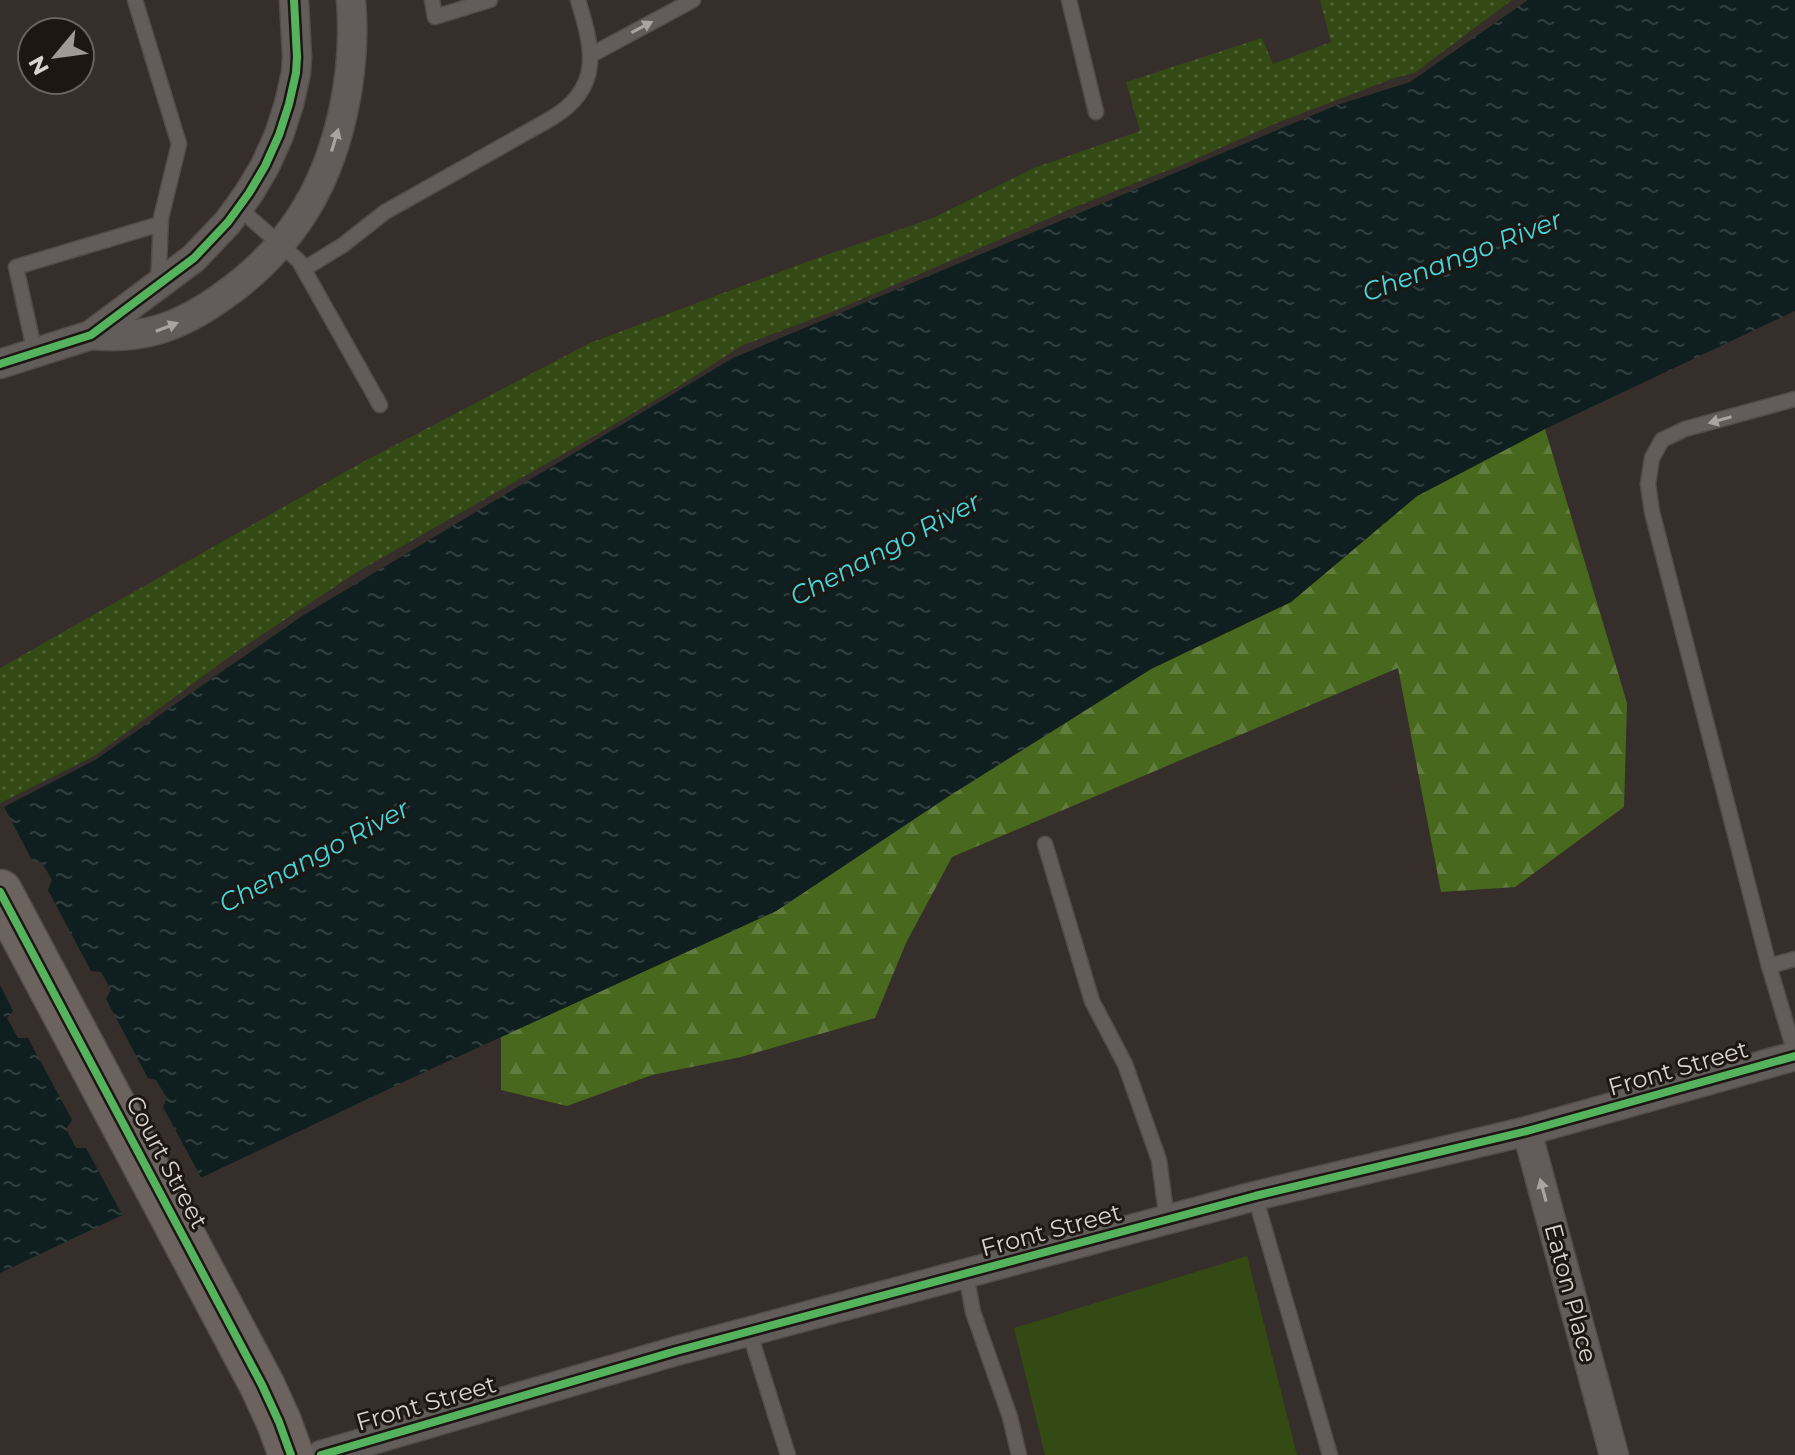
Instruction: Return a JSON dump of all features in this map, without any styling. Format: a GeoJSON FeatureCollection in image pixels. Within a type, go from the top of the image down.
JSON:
{"type":"FeatureCollection","features":[{"type":"Feature","properties":{"kind":"main road","name":"Court Street"},"geometry":{"type":"LineString","coordinates":[[0,892],[272,1405],[291,1455]]}},
{"type":"Feature","properties":{"kind":"street"},"geometry":{"type":"LineString","coordinates":[[0,364],[91,335],[206,246],[239,208],[265,166],[289,104],[297,57],[294,0]]}},
{"type":"Feature","properties":{"kind":"street"},"geometry":{"type":"LineString","coordinates":[[91,335],[113,337],[151,333],[192,316],[243,281],[281,244],[311,200],[332,152],[350,71],[351,0]]}},
{"type":"Feature","properties":{"kind":"street","name":"Front Street"},"geometry":{"type":"LineString","coordinates":[[321,1455],[749,1331],[1255,1196],[1527,1131],[1795,1054]]}},
{"type":"Feature","properties":{"kind":"street","name":"Eaton Place"},"geometry":{"type":"LineString","coordinates":[[1527,1131],[1614,1455]]}},
{"type":"Feature","properties":{"kind":"lane"},"geometry":{"type":"LineString","coordinates":[[135,0],[179,144],[160,224],[158,286]]}},
{"type":"Feature","properties":{"kind":"lane"},"geometry":{"type":"LineString","coordinates":[[432,0],[435,17],[490,0]]}},
{"type":"Feature","properties":{"kind":"lane"},"geometry":{"type":"LineString","coordinates":[[304,269],[343,245],[385,212],[570,105],[584,89],[591,55],[578,0]]}},
{"type":"Feature","properties":{"kind":"lane"},"geometry":{"type":"LineString","coordinates":[[591,55],[693,0]]}},
{"type":"Feature","properties":{"kind":"lane"},"geometry":{"type":"LineString","coordinates":[[1069,0],[1096,112]]}},
{"type":"Feature","properties":{"kind":"lane"},"geometry":{"type":"LineString","coordinates":[[239,208],[299,261],[380,405]]}},
{"type":"Feature","properties":{"kind":"lane"},"geometry":{"type":"LineString","coordinates":[[35,353],[16,267],[160,224]]}},
{"type":"Feature","properties":{"kind":"lane"},"geometry":{"type":"LineString","coordinates":[[1795,399],[1685,429],[1662,440],[1652,458],[1648,484],[1652,512],[1769,966],[1795,1054]]}},
{"type":"Feature","properties":{"kind":"lane"},"geometry":{"type":"LineString","coordinates":[[1045,844],[1092,1001],[1125,1064],[1159,1160],[1167,1220]]}},
{"type":"Feature","properties":{"kind":"lane"},"geometry":{"type":"LineString","coordinates":[[1769,966],[1795,959]]}},
{"type":"Feature","properties":{"kind":"lane"},"geometry":{"type":"LineString","coordinates":[[1255,1196],[1330,1455]]}},
{"type":"Feature","properties":{"kind":"lane"},"geometry":{"type":"LineString","coordinates":[[966,1274],[973,1312],[1010,1417],[1019,1455]]}},
{"type":"Feature","properties":{"kind":"lane"},"geometry":{"type":"LineString","coordinates":[[749,1331],[788,1455]]}},
{"type":"Feature","properties":{"kind":"green space"},"geometry":{"type":"Polygon","coordinates":[[[1320,0],[1512,0],[1414,73],[1274,124],[834,311],[741,346],[579,445],[357,572],[236,652],[94,756],[0,803],[0,668],[359,464],[590,343],[933,218],[1034,168],[1140,131],[1126,82],[1262,38],[1273,64],[1331,42],[1320,0]]]}},
{"type":"Feature","properties":{"kind":"green space"},"geometry":{"type":"Polygon","coordinates":[[[1545,429],[1627,703],[1624,807],[1515,887],[1441,892],[1398,668],[952,857],[906,943],[875,1018],[741,1057],[652,1075],[567,1106],[501,1090],[501,1037],[776,911],[949,796],[1151,669],[1291,602],[1417,496],[1545,429]]]}},
{"type":"Feature","properties":{"kind":"green space"},"geometry":{"type":"Polygon","coordinates":[[[1247,1256],[1297,1455],[1045,1455],[1014,1328],[1247,1256]]]}},
{"type":"Feature","properties":{"kind":"water","name":"Chenango River"},"geometry":{"type":"Polygon","coordinates":[[[1528,0],[1795,0],[1795,311],[1545,429],[1417,496],[1291,602],[1151,669],[949,796],[776,911],[429,1070],[0,1273],[0,809],[95,760],[302,616],[733,358],[1337,105],[1410,82],[1528,0]]]}},
{"type":"Feature","properties":{"kind":"pier"},"geometry":{"type":"Polygon","coordinates":[[[2,803],[32,860],[42,863],[52,880],[48,890],[91,971],[101,972],[111,990],[106,999],[148,1078],[156,1080],[167,1098],[163,1107],[203,1181],[124,1218],[86,1148],[76,1148],[66,1129],[72,1120],[28,1038],[18,1038],[7,1018],[13,1011],[0,985],[2,803]]]}},
{"type":"Feature","properties":{"kind":"cycle path"},"geometry":{"type":"LineString","coordinates":[[0,364],[91,335],[194,258],[228,222],[265,166],[289,104],[297,57],[294,0]]}},
{"type":"Feature","properties":{"kind":"cycle path"},"geometry":{"type":"LineString","coordinates":[[0,892],[262,1385],[291,1455]]}},
{"type":"Feature","properties":{"kind":"cycle path"},"geometry":{"type":"LineString","coordinates":[[321,1455],[676,1351],[1255,1196],[1527,1131],[1795,1056]]}}]}
